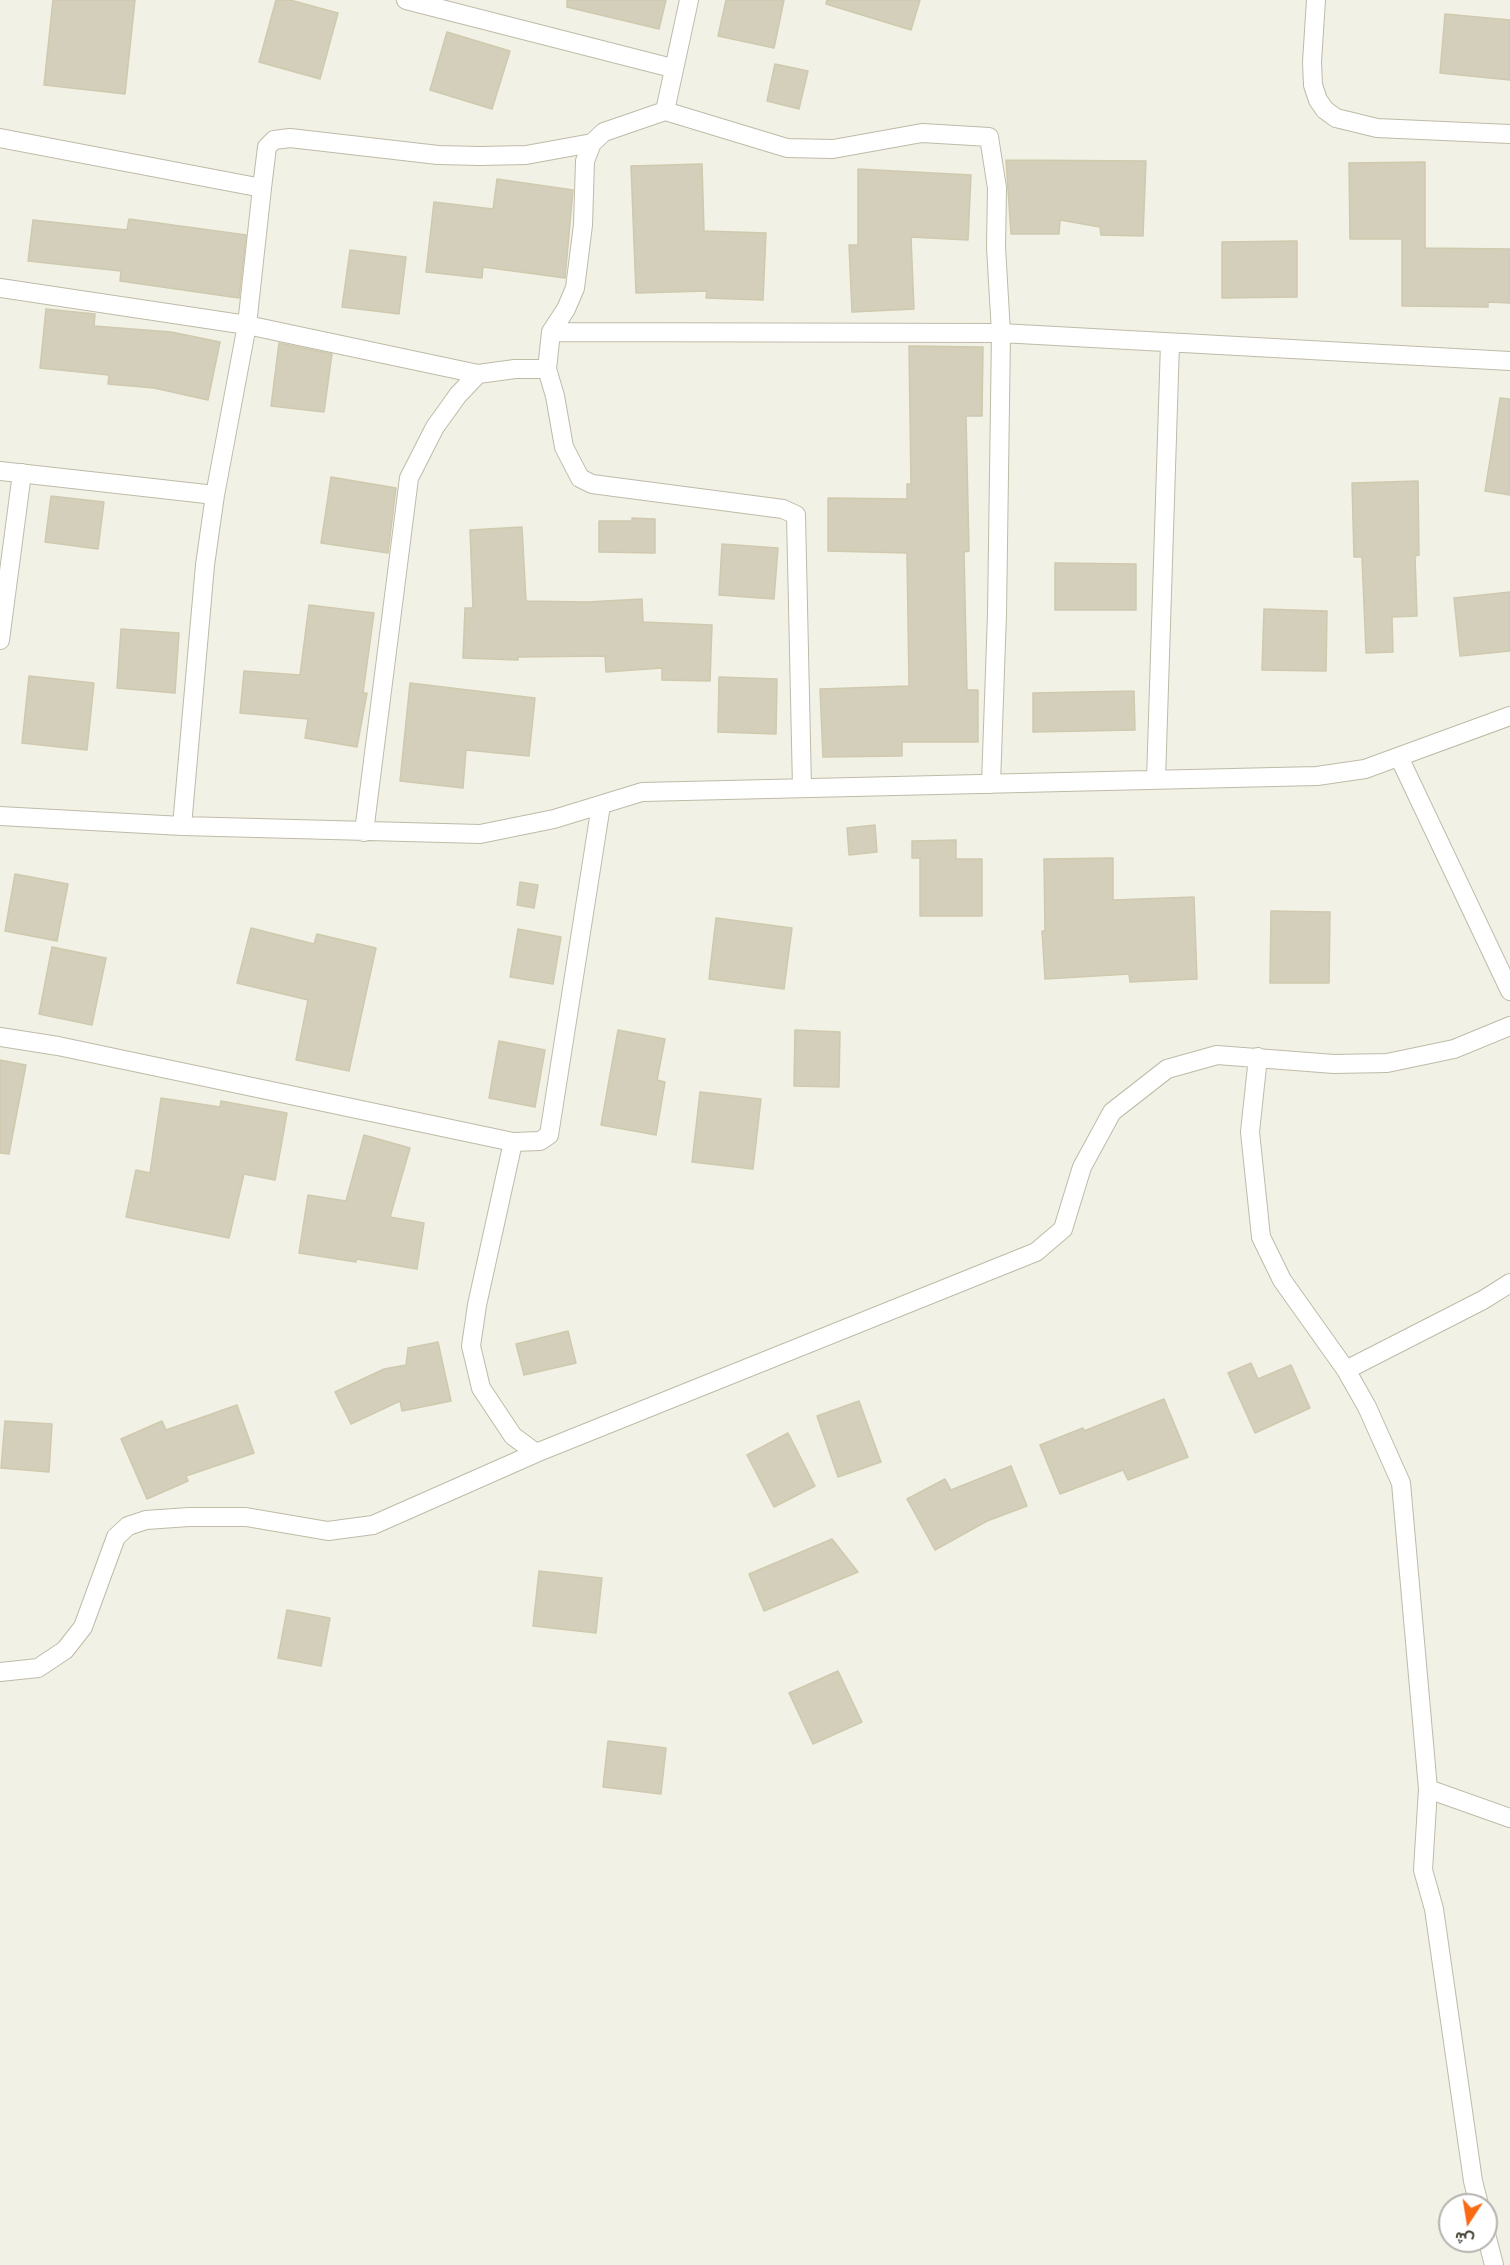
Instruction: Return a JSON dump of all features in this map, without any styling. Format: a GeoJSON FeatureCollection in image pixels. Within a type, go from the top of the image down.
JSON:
{"type":"FeatureCollection","features":[{"type":"Feature","properties":{"kind":"street"},"geometry":{"type":"LineString","coordinates":[[406,0],[672,68]]}},
{"type":"Feature","properties":{"kind":"street"},"geometry":{"type":"LineString","coordinates":[[665,111],[672,68],[689,0]]}},
{"type":"Feature","properties":{"kind":"street"},"geometry":{"type":"LineString","coordinates":[[1316,0],[1312,62],[1313,85],[1318,100],[1325,110],[1336,118],[1377,128],[1510,134]]}},
{"type":"Feature","properties":{"kind":"street"},"geometry":{"type":"LineString","coordinates":[[802,788],[796,515],[783,509],[592,484],[580,478],[564,447],[555,396],[547,369],[551,332],[566,309],[574,288],[583,225],[585,161],[592,143],[604,132],[665,111],[787,148],[833,149],[922,133],[989,137],[997,188],[996,246],[1001,333],[997,614],[990,784]]}},
{"type":"Feature","properties":{"kind":"street"},"geometry":{"type":"LineString","coordinates":[[0,138],[262,188]]}},
{"type":"Feature","properties":{"kind":"street"},"geometry":{"type":"LineString","coordinates":[[182,826],[206,565],[215,495],[248,325],[267,147],[274,140],[290,138],[438,154],[480,156],[526,155],[592,143]]}},
{"type":"Feature","properties":{"kind":"street"},"geometry":{"type":"LineString","coordinates":[[0,288],[248,325],[478,374],[515,369],[547,369]]}},
{"type":"Feature","properties":{"kind":"street"},"geometry":{"type":"LineString","coordinates":[[551,332],[1001,333],[1510,361]]}},
{"type":"Feature","properties":{"kind":"street"},"geometry":{"type":"LineString","coordinates":[[1156,780],[1170,343]]}},
{"type":"Feature","properties":{"kind":"street"},"geometry":{"type":"LineString","coordinates":[[364,832],[410,478],[435,427],[458,395],[478,374]]}},
{"type":"Feature","properties":{"kind":"street"},"geometry":{"type":"LineString","coordinates":[[0,471],[215,495]]}},
{"type":"Feature","properties":{"kind":"street"},"geometry":{"type":"LineString","coordinates":[[0,640],[22,473]]}},
{"type":"Feature","properties":{"kind":"street"},"geometry":{"type":"LineString","coordinates":[[0,816],[182,826],[480,834],[601,805],[642,792],[1317,776],[1365,769],[1510,716]]}},
{"type":"Feature","properties":{"kind":"street"},"geometry":{"type":"LineString","coordinates":[[1399,757],[1510,991]]}},
{"type":"Feature","properties":{"kind":"street"},"geometry":{"type":"LineString","coordinates":[[0,1037],[58,1046],[513,1142],[540,1141],[549,1135],[601,805]]}},
{"type":"Feature","properties":{"kind":"street"},"geometry":{"type":"LineString","coordinates":[[0,1672],[38,1668],[65,1650],[83,1627],[116,1538],[128,1526],[146,1520],[246,1516],[328,1532],[373,1525],[536,1453],[1036,1252],[1063,1229],[1082,1167],[1112,1112],[1167,1069],[1217,1054],[1334,1064],[1387,1063],[1454,1049],[1510,1026]]}},
{"type":"Feature","properties":{"kind":"street"},"geometry":{"type":"LineString","coordinates":[[1258,1057],[1250,1132],[1261,1237],[1282,1280],[1346,1370],[1367,1407],[1401,1483],[1428,1789],[1423,1870],[1434,1909],[1476,2193]]}},
{"type":"Feature","properties":{"kind":"street"},"geometry":{"type":"LineString","coordinates":[[513,1142],[477,1305],[471,1346],[481,1388],[513,1436],[536,1453]]}},
{"type":"Feature","properties":{"kind":"street"},"geometry":{"type":"LineString","coordinates":[[1346,1370],[1484,1300],[1510,1283]]}},
{"type":"Feature","properties":{"kind":"street"},"geometry":{"type":"LineString","coordinates":[[1428,1789],[1507,1815]]}},
{"type":"Feature","properties":{"kind":"building"},"geometry":{"type":"Polygon","coordinates":[[[53,0],[135,0],[125,94],[44,85],[53,0]]]}},
{"type":"Feature","properties":{"kind":"building"},"geometry":{"type":"Polygon","coordinates":[[[276,0],[290,0],[338,13],[320,79],[259,62],[276,0]]]}},
{"type":"Feature","properties":{"kind":"building"},"geometry":{"type":"Polygon","coordinates":[[[567,0],[666,0],[659,29],[567,7],[567,0]]]}},
{"type":"Feature","properties":{"kind":"building"},"geometry":{"type":"Polygon","coordinates":[[[726,0],[784,0],[774,48],[718,36],[726,0]]]}},
{"type":"Feature","properties":{"kind":"building"},"geometry":{"type":"Polygon","coordinates":[[[827,0],[920,0],[911,30],[826,4],[827,0]]]}},
{"type":"Feature","properties":{"kind":"building"},"geometry":{"type":"Polygon","coordinates":[[[1445,14],[1510,20],[1510,80],[1440,73],[1445,14]]]}},
{"type":"Feature","properties":{"kind":"building"},"geometry":{"type":"Polygon","coordinates":[[[447,32],[510,51],[492,109],[430,90],[447,32]]]}},
{"type":"Feature","properties":{"kind":"building"},"geometry":{"type":"Polygon","coordinates":[[[775,64],[808,71],[799,109],[767,101],[775,64]]]}},
{"type":"Feature","properties":{"kind":"building"},"geometry":{"type":"Polygon","coordinates":[[[1006,160],[1146,161],[1143,236],[1101,235],[1100,227],[1060,220],[1059,234],[1011,234],[1006,160]]]}},
{"type":"Feature","properties":{"kind":"building"},"geometry":{"type":"Polygon","coordinates":[[[1425,162],[1425,248],[1510,249],[1510,303],[1488,302],[1488,307],[1402,306],[1402,239],[1350,239],[1349,163],[1425,162]]]}},
{"type":"Feature","properties":{"kind":"building"},"geometry":{"type":"Polygon","coordinates":[[[702,164],[704,231],[766,233],[763,300],[706,298],[707,291],[636,293],[631,166],[702,164]]]}},
{"type":"Feature","properties":{"kind":"building"},"geometry":{"type":"Polygon","coordinates":[[[858,169],[971,175],[968,240],[911,237],[914,309],[852,312],[849,245],[858,245],[858,169]]]}},
{"type":"Feature","properties":{"kind":"building"},"geometry":{"type":"Polygon","coordinates":[[[497,179],[573,190],[565,278],[483,267],[482,278],[426,272],[434,202],[493,209],[497,179]]]}},
{"type":"Feature","properties":{"kind":"building"},"geometry":{"type":"Polygon","coordinates":[[[129,219],[246,235],[239,298],[120,281],[121,271],[28,261],[33,220],[127,230],[129,219]]]}},
{"type":"Feature","properties":{"kind":"building"},"geometry":{"type":"Polygon","coordinates":[[[1297,241],[1297,297],[1222,298],[1222,242],[1297,241]]]}},
{"type":"Feature","properties":{"kind":"building"},"geometry":{"type":"Polygon","coordinates":[[[350,250],[406,257],[399,314],[342,307],[350,250]]]}},
{"type":"Feature","properties":{"kind":"building"},"geometry":{"type":"Polygon","coordinates":[[[46,309],[95,314],[94,326],[171,332],[220,342],[208,400],[154,388],[108,384],[109,375],[40,368],[46,309]]]}},
{"type":"Feature","properties":{"kind":"building"},"geometry":{"type":"Polygon","coordinates":[[[279,343],[332,354],[324,412],[271,406],[279,343]]]}},
{"type":"Feature","properties":{"kind":"building"},"geometry":{"type":"Polygon","coordinates":[[[909,346],[983,347],[982,416],[966,416],[969,551],[964,552],[967,690],[978,690],[978,742],[902,742],[902,756],[823,757],[820,689],[909,686],[907,553],[828,551],[828,498],[907,499],[907,484],[911,484],[909,346]]]}},
{"type":"Feature","properties":{"kind":"building"},"geometry":{"type":"Polygon","coordinates":[[[1500,398],[1510,399],[1510,495],[1485,491],[1500,398]]]}},
{"type":"Feature","properties":{"kind":"building"},"geometry":{"type":"Polygon","coordinates":[[[331,477],[396,488],[388,553],[321,543],[331,477]]]}},
{"type":"Feature","properties":{"kind":"building"},"geometry":{"type":"Polygon","coordinates":[[[1418,481],[1419,555],[1415,556],[1417,616],[1392,617],[1393,652],[1366,653],[1362,557],[1354,557],[1352,483],[1418,481]]]}},
{"type":"Feature","properties":{"kind":"building"},"geometry":{"type":"Polygon","coordinates":[[[51,496],[104,502],[98,549],[45,542],[51,496]]]}},
{"type":"Feature","properties":{"kind":"building"},"geometry":{"type":"Polygon","coordinates":[[[632,518],[655,519],[655,553],[599,552],[599,521],[632,521],[632,518]]]}},
{"type":"Feature","properties":{"kind":"building"},"geometry":{"type":"Polygon","coordinates":[[[522,527],[526,601],[587,602],[642,599],[643,622],[712,625],[710,681],[662,680],[662,668],[606,672],[605,656],[518,657],[518,660],[463,658],[465,608],[473,608],[470,530],[522,527]]]}},
{"type":"Feature","properties":{"kind":"building"},"geometry":{"type":"Polygon","coordinates":[[[722,544],[778,548],[774,599],[719,595],[722,544]]]}},
{"type":"Feature","properties":{"kind":"building"},"geometry":{"type":"Polygon","coordinates":[[[1055,563],[1136,564],[1136,610],[1055,610],[1055,563]]]}},
{"type":"Feature","properties":{"kind":"building"},"geometry":{"type":"Polygon","coordinates":[[[1510,592],[1510,651],[1460,656],[1454,598],[1510,592]]]}},
{"type":"Feature","properties":{"kind":"building"},"geometry":{"type":"Polygon","coordinates":[[[309,605],[374,613],[363,693],[367,693],[357,747],[305,738],[308,719],[240,713],[244,671],[300,675],[309,605]]]}},
{"type":"Feature","properties":{"kind":"building"},"geometry":{"type":"Polygon","coordinates":[[[1264,609],[1327,611],[1326,671],[1262,670],[1264,609]]]}},
{"type":"Feature","properties":{"kind":"building"},"geometry":{"type":"Polygon","coordinates":[[[121,629],[179,633],[175,693],[117,688],[121,629]]]}},
{"type":"Feature","properties":{"kind":"building"},"geometry":{"type":"Polygon","coordinates":[[[29,676],[94,683],[87,750],[22,743],[29,676]]]}},
{"type":"Feature","properties":{"kind":"building"},"geometry":{"type":"Polygon","coordinates":[[[719,677],[777,679],[776,734],[718,732],[719,677]]]}},
{"type":"Feature","properties":{"kind":"building"},"geometry":{"type":"Polygon","coordinates":[[[410,683],[535,698],[529,756],[466,750],[463,788],[400,781],[410,683]]]}},
{"type":"Feature","properties":{"kind":"building"},"geometry":{"type":"Polygon","coordinates":[[[1134,691],[1135,730],[1033,732],[1033,693],[1134,691]]]}},
{"type":"Feature","properties":{"kind":"building"},"geometry":{"type":"Polygon","coordinates":[[[875,825],[877,852],[849,855],[847,828],[875,825]]]}},
{"type":"Feature","properties":{"kind":"building"},"geometry":{"type":"Polygon","coordinates":[[[956,840],[956,859],[982,859],[982,916],[920,916],[920,858],[912,858],[912,841],[956,840]]]}},
{"type":"Feature","properties":{"kind":"building"},"geometry":{"type":"Polygon","coordinates":[[[1113,858],[1113,900],[1194,897],[1197,979],[1130,982],[1129,974],[1045,979],[1042,931],[1045,931],[1044,859],[1113,858]]]}},
{"type":"Feature","properties":{"kind":"building"},"geometry":{"type":"Polygon","coordinates":[[[15,874],[68,884],[57,941],[5,931],[15,874]]]}},
{"type":"Feature","properties":{"kind":"building"},"geometry":{"type":"Polygon","coordinates":[[[520,882],[538,885],[534,908],[517,905],[520,882]]]}},
{"type":"Feature","properties":{"kind":"building"},"geometry":{"type":"Polygon","coordinates":[[[1271,911],[1330,912],[1329,983],[1270,983],[1271,911]]]}},
{"type":"Feature","properties":{"kind":"building"},"geometry":{"type":"Polygon","coordinates":[[[716,918],[792,928],[784,989],[709,979],[716,918]]]}},
{"type":"Feature","properties":{"kind":"building"},"geometry":{"type":"Polygon","coordinates":[[[251,928],[314,944],[317,934],[376,948],[349,1071],[296,1060],[308,1000],[237,983],[251,928]]]}},
{"type":"Feature","properties":{"kind":"building"},"geometry":{"type":"Polygon","coordinates":[[[518,929],[561,937],[553,984],[510,977],[518,929]]]}},
{"type":"Feature","properties":{"kind":"building"},"geometry":{"type":"Polygon","coordinates":[[[52,947],[106,958],[92,1025],[39,1014],[52,947]]]}},
{"type":"Feature","properties":{"kind":"building"},"geometry":{"type":"Polygon","coordinates":[[[618,1030],[665,1039],[657,1080],[665,1082],[656,1135],[601,1125],[618,1030]]]}},
{"type":"Feature","properties":{"kind":"building"},"geometry":{"type":"Polygon","coordinates":[[[795,1030],[840,1032],[839,1087],[794,1086],[795,1030]]]}},
{"type":"Feature","properties":{"kind":"building"},"geometry":{"type":"Polygon","coordinates":[[[499,1041],[545,1050],[535,1107],[489,1098],[499,1041]]]}},
{"type":"Feature","properties":{"kind":"building"},"geometry":{"type":"Polygon","coordinates":[[[0,1060],[26,1065],[9,1154],[0,1153],[0,1060]]]}},
{"type":"Feature","properties":{"kind":"building"},"geometry":{"type":"Polygon","coordinates":[[[700,1092],[761,1099],[753,1169],[692,1162],[700,1092]]]}},
{"type":"Feature","properties":{"kind":"building"},"geometry":{"type":"Polygon","coordinates":[[[161,1098],[220,1107],[221,1101],[287,1113],[275,1180],[244,1174],[229,1238],[126,1217],[136,1170],[150,1173],[161,1098]]]}},
{"type":"Feature","properties":{"kind":"building"},"geometry":{"type":"Polygon","coordinates":[[[364,1135],[410,1148],[390,1217],[424,1223],[417,1269],[299,1253],[308,1195],[346,1201],[364,1135]]]}},
{"type":"Feature","properties":{"kind":"building"},"geometry":{"type":"Polygon","coordinates":[[[568,1331],[576,1363],[524,1375],[516,1344],[568,1331]]]}},
{"type":"Feature","properties":{"kind":"building"},"geometry":{"type":"Polygon","coordinates":[[[438,1342],[451,1401],[402,1411],[400,1401],[351,1424],[335,1392],[384,1369],[406,1365],[408,1348],[438,1342]]]}},
{"type":"Feature","properties":{"kind":"building"},"geometry":{"type":"Polygon","coordinates":[[[1251,1363],[1258,1379],[1291,1365],[1310,1408],[1255,1433],[1228,1373],[1251,1363]]]}},
{"type":"Feature","properties":{"kind":"building"},"geometry":{"type":"Polygon","coordinates":[[[1164,1399],[1188,1457],[1128,1480],[1123,1470],[1060,1494],[1040,1445],[1083,1428],[1084,1431],[1164,1399]]]}},
{"type":"Feature","properties":{"kind":"building"},"geometry":{"type":"Polygon","coordinates":[[[859,1401],[881,1462],[838,1477],[817,1416],[859,1401]]]}},
{"type":"Feature","properties":{"kind":"building"},"geometry":{"type":"Polygon","coordinates":[[[237,1405],[254,1453],[186,1476],[188,1481],[147,1499],[121,1439],[162,1421],[166,1430],[237,1405]]]}},
{"type":"Feature","properties":{"kind":"building"},"geometry":{"type":"Polygon","coordinates":[[[5,1421],[52,1424],[49,1472],[1,1468],[5,1421]]]}},
{"type":"Feature","properties":{"kind":"building"},"geometry":{"type":"Polygon","coordinates":[[[788,1433],[815,1486],[774,1507],[747,1455],[788,1433]]]}},
{"type":"Feature","properties":{"kind":"building"},"geometry":{"type":"Polygon","coordinates":[[[1011,1466],[1027,1506],[987,1521],[935,1550],[907,1499],[945,1479],[951,1490],[1011,1466]]]}},
{"type":"Feature","properties":{"kind":"building"},"geometry":{"type":"Polygon","coordinates":[[[832,1539],[858,1572],[764,1611],[749,1574],[832,1539]]]}},
{"type":"Feature","properties":{"kind":"building"},"geometry":{"type":"Polygon","coordinates":[[[539,1571],[602,1578],[596,1633],[533,1626],[539,1571]]]}},
{"type":"Feature","properties":{"kind":"building"},"geometry":{"type":"Polygon","coordinates":[[[287,1610],[330,1618],[321,1666],[278,1658],[287,1610]]]}},
{"type":"Feature","properties":{"kind":"building"},"geometry":{"type":"Polygon","coordinates":[[[838,1671],[862,1722],[813,1744],[789,1693],[838,1671]]]}},
{"type":"Feature","properties":{"kind":"building"},"geometry":{"type":"Polygon","coordinates":[[[608,1741],[666,1748],[661,1794],[603,1787],[608,1741]]]}}]}
